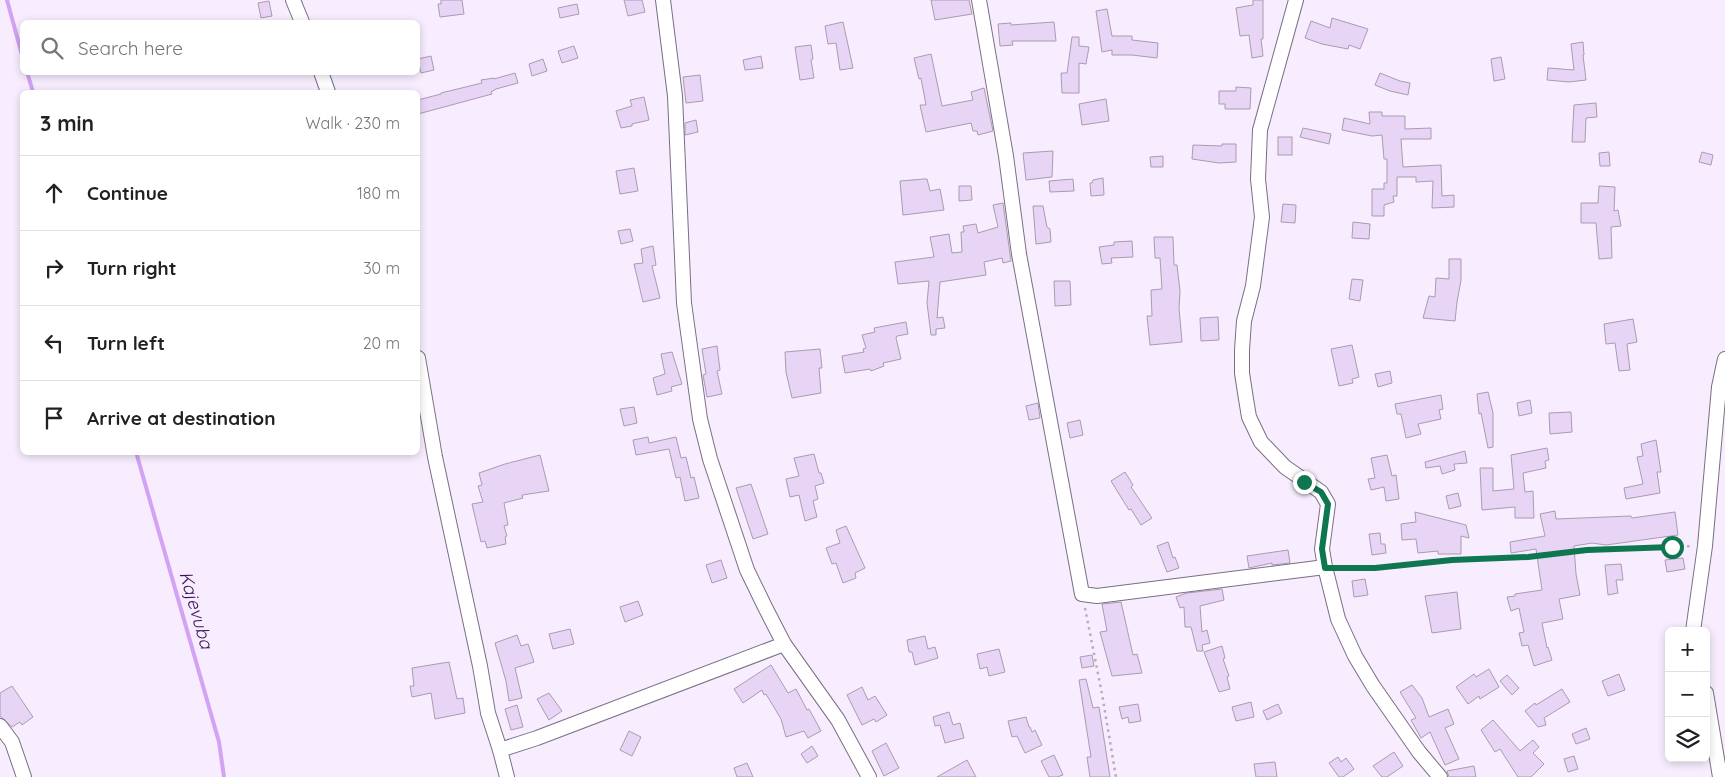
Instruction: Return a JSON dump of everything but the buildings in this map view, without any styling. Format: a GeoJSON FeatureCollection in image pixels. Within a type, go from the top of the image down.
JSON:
{"type":"FeatureCollection","features":[{"type":"Feature","properties":{"kind":"street"},"geometry":{"type":"LineString","coordinates":[[293,0],[301,20]]}},
{"type":"Feature","properties":{"kind":"street"},"geometry":{"type":"LineString","coordinates":[[663,0],[675,96],[684,303],[700,419],[710,459],[747,570],[784,644],[838,720],[868,777]]}},
{"type":"Feature","properties":{"kind":"street"},"geometry":{"type":"LineString","coordinates":[[979,0],[1006,156],[1023,273],[1082,594],[1097,596],[1325,568]]}},
{"type":"Feature","properties":{"kind":"street"},"geometry":{"type":"LineString","coordinates":[[1296,0],[1260,130],[1258,179],[1262,217],[1253,286],[1244,321],[1242,372],[1249,417],[1261,442],[1286,467],[1304,482],[1321,492],[1328,504],[1322,549],[1338,619],[1355,656],[1373,686],[1440,777]]}},
{"type":"Feature","properties":{"kind":"street"},"geometry":{"type":"LineString","coordinates":[[322,75],[327,90]]}},
{"type":"Feature","properties":{"kind":"street"},"geometry":{"type":"LineString","coordinates":[[1694,627],[1705,546],[1718,387],[1725,359]]}},
{"type":"Feature","properties":{"kind":"street"},"geometry":{"type":"LineString","coordinates":[[420,370],[435,457],[480,666],[488,713],[507,777]]}},
{"type":"Feature","properties":{"kind":"street"},"geometry":{"type":"LineString","coordinates":[[500,750],[537,738],[784,644]]}},
{"type":"Feature","properties":{"kind":"street"},"geometry":{"type":"LineString","coordinates":[[1710,717],[1720,777]]}},
{"type":"Feature","properties":{"kind":"street"},"geometry":{"type":"LineString","coordinates":[[0,726],[12,742],[24,777]]}},
{"type":"Feature","properties":{"kind":"path"},"geometry":{"type":"LineString","coordinates":[[1325,568],[1375,568],[1452,560],[1528,557],[1587,550],[1705,546]]}},
{"type":"Feature","properties":{"kind":"path"},"geometry":{"type":"LineString","coordinates":[[1082,594],[1116,777]]}},
{"type":"Feature","properties":{"kind":"waterway","name":"Kajevuba"},"geometry":{"type":"LineString","coordinates":[[7,0],[20,48]]}},
{"type":"Feature","properties":{"kind":"waterway","name":"Kajevuba"},"geometry":{"type":"LineString","coordinates":[[28,75],[32,90]]}},
{"type":"Feature","properties":{"kind":"waterway","name":"Kajevuba"},"geometry":{"type":"LineString","coordinates":[[137,455],[219,742],[224,777]]}},
{"type":"Feature","properties":{"kind":"route"},"geometry":{"type":"LineString","coordinates":[[1304,482],[1321,492],[1328,504],[1322,549],[1325,568],[1375,568],[1452,560],[1528,557],[1587,550],[1672,547]]}}]}
